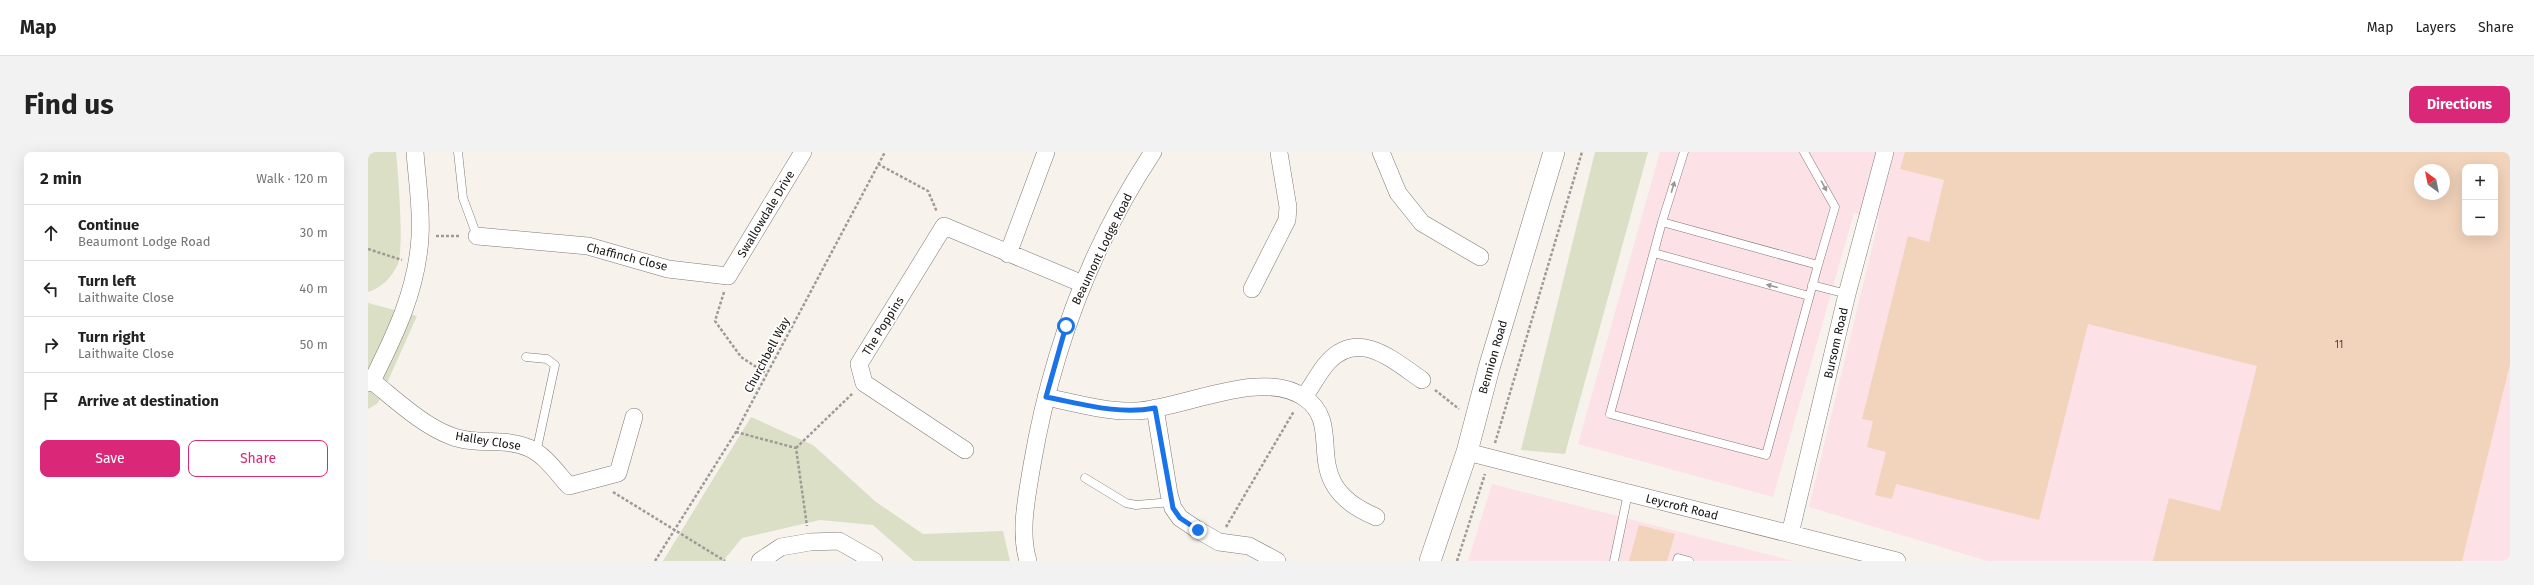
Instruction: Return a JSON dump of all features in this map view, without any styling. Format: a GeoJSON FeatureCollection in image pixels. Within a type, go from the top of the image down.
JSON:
{"type":"FeatureCollection","features":[{"type":"Feature","properties":{"kind":"street"},"geometry":{"type":"LineString","coordinates":[[370,382],[396,332],[412,288],[417,264],[420,236],[415,152]]}},
{"type":"Feature","properties":{"kind":"street","name":"Swallowdale Drive"},"geometry":{"type":"LineString","coordinates":[[728,276],[803,152]]}},
{"type":"Feature","properties":{"kind":"street"},"geometry":{"type":"LineString","coordinates":[[1008,254],[1046,152]]}},
{"type":"Feature","properties":{"kind":"street","name":"Beaumont Lodge Road"},"geometry":{"type":"LineString","coordinates":[[1028,561],[1025,551],[1026,501],[1046,397],[1066,326],[1083,284],[1118,212],[1153,152]]}},
{"type":"Feature","properties":{"kind":"street"},"geometry":{"type":"LineString","coordinates":[[1252,289],[1287,220],[1288,207],[1280,152]]}},
{"type":"Feature","properties":{"kind":"street"},"geometry":{"type":"LineString","coordinates":[[1381,152],[1398,193],[1422,223],[1480,257]]}},
{"type":"Feature","properties":{"kind":"street","name":"Bennion Road"},"geometry":{"type":"LineString","coordinates":[[1430,561],[1467,452],[1489,368],[1554,152]]}},
{"type":"Feature","properties":{"kind":"street","name":"Bursom Road"},"geometry":{"type":"LineString","coordinates":[[1790,534],[1847,294],[1885,152]]}},
{"type":"Feature","properties":{"kind":"street"},"geometry":{"type":"LineString","coordinates":[[944,226],[1083,284]]}},
{"type":"Feature","properties":{"kind":"street","name":"The Poppins"},"geometry":{"type":"LineString","coordinates":[[864,383],[859,364],[944,226]]}},
{"type":"Feature","properties":{"kind":"street","name":"Chaffinch Close"},"geometry":{"type":"LineString","coordinates":[[477,236],[588,246],[668,269],[728,276]]}},
{"type":"Feature","properties":{"kind":"street"},"geometry":{"type":"LineString","coordinates":[[1304,397],[1328,362],[1339,353],[1352,348],[1364,346],[1377,350],[1422,380]]}},
{"type":"Feature","properties":{"kind":"street","name":"Halley Close"},"geometry":{"type":"LineString","coordinates":[[370,382],[435,428],[452,436],[473,442],[503,443],[529,448],[545,459],[569,486],[618,473],[634,416]]}},
{"type":"Feature","properties":{"kind":"street"},"geometry":{"type":"LineString","coordinates":[[864,383],[966,450]]}},
{"type":"Feature","properties":{"kind":"street"},"geometry":{"type":"LineString","coordinates":[[1046,397],[1111,410],[1138,411],[1211,394],[1245,389],[1272,388],[1304,397],[1313,405],[1319,414],[1325,435],[1326,467],[1332,483],[1342,497],[1357,509],[1376,517]]}},
{"type":"Feature","properties":{"kind":"street"},"geometry":{"type":"LineString","coordinates":[[1155,408],[1172,502],[1180,518],[1219,542],[1249,546],[1277,561]]}},
{"type":"Feature","properties":{"kind":"street","name":"Leycroft Road"},"geometry":{"type":"LineString","coordinates":[[1467,452],[1897,561]]}},
{"type":"Feature","properties":{"kind":"street"},"geometry":{"type":"LineString","coordinates":[[760,561],[781,547],[810,542],[839,541],[874,561]]}},
{"type":"Feature","properties":{"kind":"lane"},"geometry":{"type":"LineString","coordinates":[[458,152],[463,198],[477,236]]}},
{"type":"Feature","properties":{"kind":"lane"},"geometry":{"type":"LineString","coordinates":[[1684,152],[1662,222],[1610,414],[1766,455],[1812,285],[1835,207],[1804,152]]}},
{"type":"Feature","properties":{"kind":"lane"},"geometry":{"type":"LineString","coordinates":[[1662,222],[1818,265]]}},
{"type":"Feature","properties":{"kind":"lane"},"geometry":{"type":"LineString","coordinates":[[1654,253],[1809,296]]}},
{"type":"Feature","properties":{"kind":"lane"},"geometry":{"type":"LineString","coordinates":[[1812,285],[1847,294]]}},
{"type":"Feature","properties":{"kind":"lane"},"geometry":{"type":"LineString","coordinates":[[526,357],[547,359],[555,365],[536,453]]}},
{"type":"Feature","properties":{"kind":"lane"},"geometry":{"type":"LineString","coordinates":[[1085,478],[1126,503],[1136,505],[1172,502]]}},
{"type":"Feature","properties":{"kind":"lane"},"geometry":{"type":"LineString","coordinates":[[1614,561],[1628,493]]}},
{"type":"Feature","properties":{"kind":"lane"},"geometry":{"type":"LineString","coordinates":[[1677,561],[1678,558],[1689,561]]}},
{"type":"Feature","properties":{"kind":"path","name":"Churchbell Way"},"geometry":{"type":"LineString","coordinates":[[655,561],[736,432],[885,152]]}},
{"type":"Feature","properties":{"kind":"path"},"geometry":{"type":"LineString","coordinates":[[1457,561],[1490,458],[1582,152]]}},
{"type":"Feature","properties":{"kind":"path"},"geometry":{"type":"LineString","coordinates":[[878,164],[928,191],[944,226]]}},
{"type":"Feature","properties":{"kind":"path"},"geometry":{"type":"LineString","coordinates":[[420,236],[477,236]]}},
{"type":"Feature","properties":{"kind":"path"},"geometry":{"type":"LineString","coordinates":[[368,249],[417,264]]}},
{"type":"Feature","properties":{"kind":"path"},"geometry":{"type":"LineString","coordinates":[[728,276],[715,321],[741,358],[767,374]]}},
{"type":"Feature","properties":{"kind":"path"},"geometry":{"type":"LineString","coordinates":[[1422,380],[1475,421]]}},
{"type":"Feature","properties":{"kind":"path"},"geometry":{"type":"LineString","coordinates":[[796,448],[864,383]]}},
{"type":"Feature","properties":{"kind":"path"},"geometry":{"type":"LineString","coordinates":[[1219,542],[1239,503],[1304,397]]}},
{"type":"Feature","properties":{"kind":"path"},"geometry":{"type":"LineString","coordinates":[[736,432],[796,448]]}},
{"type":"Feature","properties":{"kind":"path"},"geometry":{"type":"LineString","coordinates":[[796,448],[810,542]]}},
{"type":"Feature","properties":{"kind":"path"},"geometry":{"type":"LineString","coordinates":[[592,480],[725,561]]}},
{"type":"Feature","properties":{"kind":"shaded area"},"geometry":{"type":"Polygon","coordinates":[[[1660,152],[2510,152],[2510,561],[1987,561],[1809,507],[1879,219],[1854,213],[1773,497],[1578,444],[1660,152]]]}},
{"type":"Feature","properties":{"kind":"shaded area"},"geometry":{"type":"Polygon","coordinates":[[[1492,484],[1794,561],[1468,561],[1492,484]]]}},
{"type":"Feature","properties":{"kind":"green space"},"geometry":{"type":"Polygon","coordinates":[[[368,152],[396,152],[401,229],[397,266],[392,275],[385,282],[368,292],[368,152]]]}},
{"type":"Feature","properties":{"kind":"green space"},"geometry":{"type":"Polygon","coordinates":[[[1595,152],[1648,152],[1565,454],[1521,450],[1595,152]]]}},
{"type":"Feature","properties":{"kind":"green space"},"geometry":{"type":"Polygon","coordinates":[[[368,303],[417,316],[378,403],[368,409],[368,303]]]}},
{"type":"Feature","properties":{"kind":"green space"},"geometry":{"type":"Polygon","coordinates":[[[751,417],[813,445],[876,502],[923,534],[1003,531],[1010,561],[914,561],[873,525],[820,520],[742,538],[723,561],[663,561],[751,417]]]}},
{"type":"Feature","properties":{"kind":"building"},"geometry":{"type":"Polygon","coordinates":[[[1905,152],[2510,152],[2510,364],[2462,561],[2153,561],[2169,498],[2220,511],[2257,366],[2088,324],[2039,520],[1896,484],[1892,499],[1875,495],[1886,452],[1867,447],[1873,421],[1862,419],[1908,236],[1929,242],[1944,180],[1900,169],[1905,152]]]}},
{"type":"Feature","properties":{"kind":"building"},"geometry":{"type":"Polygon","coordinates":[[[1639,525],[1675,534],[1667,561],[1629,561],[1639,525]]]}},
{"type":"Feature","properties":{"kind":"route"},"geometry":{"type":"LineString","coordinates":[[1066,326],[1046,397],[1111,410],[1138,411],[1155,408],[1169,494],[1173,508],[1180,518],[1198,530]]}}]}
